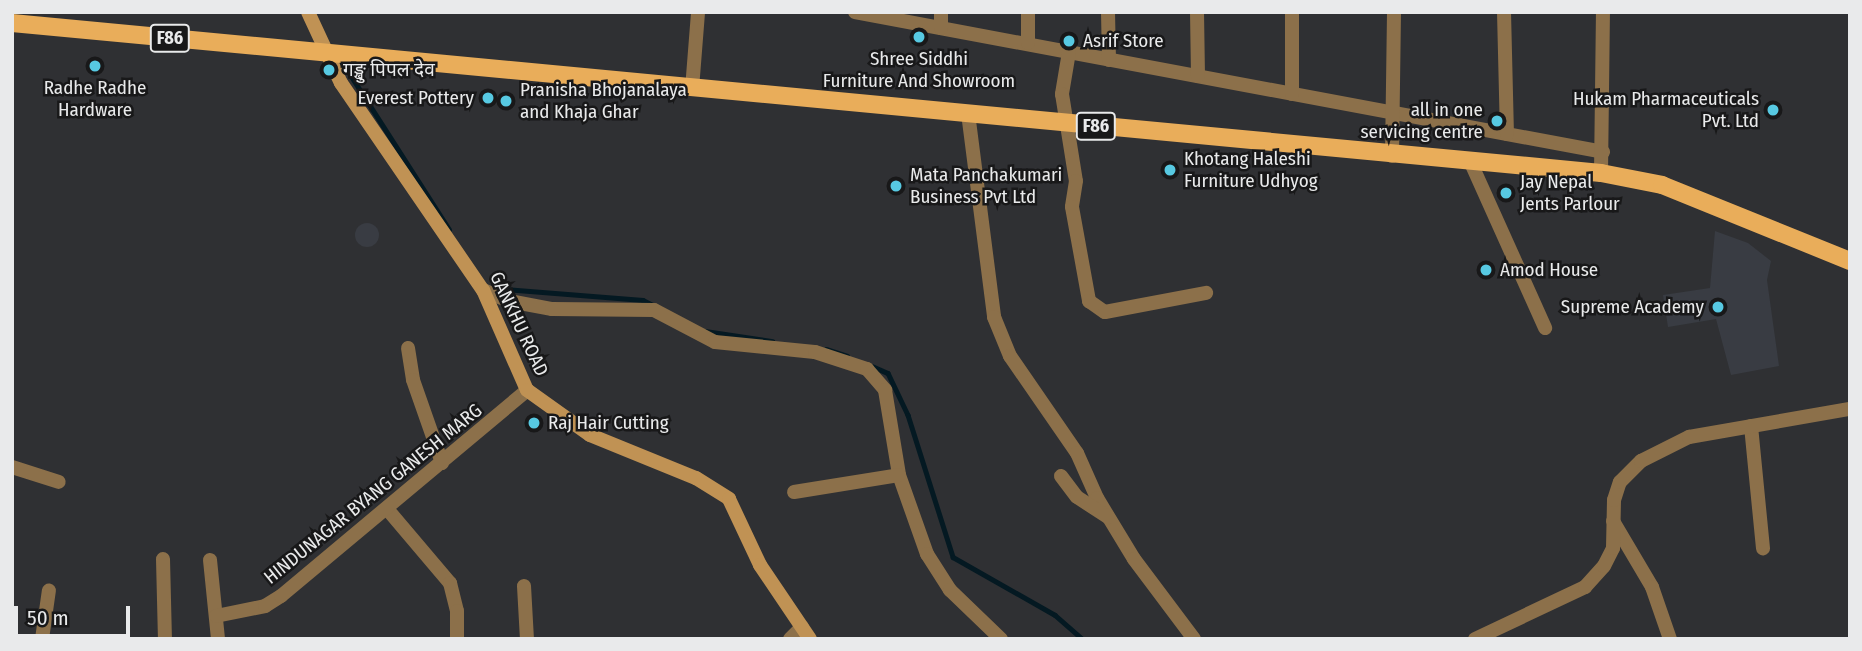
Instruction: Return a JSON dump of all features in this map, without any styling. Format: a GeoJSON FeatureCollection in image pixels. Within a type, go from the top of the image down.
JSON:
{"type":"FeatureCollection","features":[{"type":"Feature","properties":{"kind":"main road","name":"GANKHU ROAD"},"geometry":{"type":"LineString","coordinates":[[309,12],[341,83],[483,290],[527,390],[590,435],[696,478],[729,499],[760,565],[806,633]]}},
{"type":"Feature","properties":{"kind":"main road","name":"F86"},"geometry":{"type":"LineString","coordinates":[[12,23],[968,113],[1392,156],[1601,173],[1662,185],[1850,261]]}},
{"type":"Feature","properties":{"kind":"street"},"geometry":{"type":"LineString","coordinates":[[692,89],[698,12]]}},
{"type":"Feature","properties":{"kind":"street"},"geometry":{"type":"LineString","coordinates":[[855,12],[1603,152]]}},
{"type":"Feature","properties":{"kind":"street"},"geometry":{"type":"LineString","coordinates":[[941,12],[941,28]]}},
{"type":"Feature","properties":{"kind":"street"},"geometry":{"type":"LineString","coordinates":[[1028,12],[1028,43]]}},
{"type":"Feature","properties":{"kind":"street"},"geometry":{"type":"LineString","coordinates":[[1108,12],[1109,60]]}},
{"type":"Feature","properties":{"kind":"street"},"geometry":{"type":"LineString","coordinates":[[1197,12],[1198,76]]}},
{"type":"Feature","properties":{"kind":"street"},"geometry":{"type":"LineString","coordinates":[[1292,12],[1292,94]]}},
{"type":"Feature","properties":{"kind":"street"},"geometry":{"type":"LineString","coordinates":[[1392,156],[1394,12]]}},
{"type":"Feature","properties":{"kind":"street"},"geometry":{"type":"LineString","coordinates":[[1504,12],[1507,134]]}},
{"type":"Feature","properties":{"kind":"street"},"geometry":{"type":"LineString","coordinates":[[1601,173],[1603,12]]}},
{"type":"Feature","properties":{"kind":"street"},"geometry":{"type":"LineString","coordinates":[[1069,52],[1062,94],[1076,181],[1072,207],[1089,301],[1105,312],[1206,293]]}},
{"type":"Feature","properties":{"kind":"street"},"geometry":{"type":"LineString","coordinates":[[968,113],[994,317],[1010,356],[1077,453],[1109,518],[1194,639]]}},
{"type":"Feature","properties":{"kind":"street"},"geometry":{"type":"LineString","coordinates":[[1471,163],[1545,328]]}},
{"type":"Feature","properties":{"kind":"street"},"geometry":{"type":"LineString","coordinates":[[483,290],[509,301],[552,309],[654,310],[715,342],[815,352],[854,362],[877,378],[885,390],[899,475],[927,554],[950,590],[1001,639]]}},
{"type":"Feature","properties":{"kind":"street"},"geometry":{"type":"LineString","coordinates":[[408,348],[417,392],[442,463]]}},
{"type":"Feature","properties":{"kind":"street","name":"HINDUNAGAR BYANG GANESH MARG"},"geometry":{"type":"LineString","coordinates":[[216,616],[265,606],[281,596],[388,510],[527,390]]}},
{"type":"Feature","properties":{"kind":"street"},"geometry":{"type":"LineString","coordinates":[[1475,639],[1585,587],[1604,566],[1613,548],[1613,520],[1620,482],[1641,461],[1689,438],[1850,409]]}},
{"type":"Feature","properties":{"kind":"street"},"geometry":{"type":"LineString","coordinates":[[1751,426],[1763,548]]}},
{"type":"Feature","properties":{"kind":"street"},"geometry":{"type":"LineString","coordinates":[[12,467],[59,482]]}},
{"type":"Feature","properties":{"kind":"street"},"geometry":{"type":"LineString","coordinates":[[794,492],[899,475]]}},
{"type":"Feature","properties":{"kind":"street"},"geometry":{"type":"LineString","coordinates":[[1061,476],[1077,497],[1109,518]]}},
{"type":"Feature","properties":{"kind":"street"},"geometry":{"type":"LineString","coordinates":[[388,510],[450,583],[457,611],[457,639]]}},
{"type":"Feature","properties":{"kind":"street"},"geometry":{"type":"LineString","coordinates":[[1613,520],[1652,587],[1670,639]]}},
{"type":"Feature","properties":{"kind":"street"},"geometry":{"type":"LineString","coordinates":[[163,559],[165,639]]}},
{"type":"Feature","properties":{"kind":"street"},"geometry":{"type":"LineString","coordinates":[[210,560],[218,639]]}},
{"type":"Feature","properties":{"kind":"street"},"geometry":{"type":"LineString","coordinates":[[524,586],[527,639]]}},
{"type":"Feature","properties":{"kind":"street"},"geometry":{"type":"LineString","coordinates":[[42,639],[49,590]]}},
{"type":"Feature","properties":{"kind":"street"},"geometry":{"type":"LineString","coordinates":[[790,639],[806,633]]}},
{"type":"Feature","properties":{"kind":"shaded area"},"geometry":{"type":"Polygon","coordinates":[[[367,223],[375,227],[379,235],[375,243],[367,247],[359,243],[355,235],[359,227],[367,223]]]}},
{"type":"Feature","properties":{"kind":"shaded area","name":"Supreme Academy"},"geometry":{"type":"Polygon","coordinates":[[[1715,231],[1748,243],[1771,261],[1767,280],[1779,366],[1731,375],[1716,319],[1668,327],[1663,295],[1710,288],[1715,231]]]}},
{"type":"Feature","properties":{"kind":"waterway"},"geometry":{"type":"LineString","coordinates":[[341,60],[449,229]]}},
{"type":"Feature","properties":{"kind":"waterway"},"geometry":{"type":"LineString","coordinates":[[492,288],[643,300],[653,305]]}},
{"type":"Feature","properties":{"kind":"waterway"},"geometry":{"type":"LineString","coordinates":[[705,331],[772,341]]}},
{"type":"Feature","properties":{"kind":"waterway"},"geometry":{"type":"LineString","coordinates":[[826,349],[847,356]]}},
{"type":"Feature","properties":{"kind":"waterway"},"geometry":{"type":"LineString","coordinates":[[872,366],[888,373],[908,415],[953,557],[1055,615],[1083,639]]}},
{"type":"Feature","properties":{"kind":"place","name":"Shree Siddhi Furniture And Showroom"},"geometry":{"type":"Point","coordinates":[919,37]}},
{"type":"Feature","properties":{"kind":"place","name":"Asrif Store"},"geometry":{"type":"Point","coordinates":[1069,41]}},
{"type":"Feature","properties":{"kind":"place","name":"Radhe Radhe Hardware"},"geometry":{"type":"Point","coordinates":[95,66]}},
{"type":"Feature","properties":{"kind":"place","name":"गङ्खु पिपल देव"},"geometry":{"type":"Point","coordinates":[329,70]}},
{"type":"Feature","properties":{"kind":"place","name":"Everest Pottery"},"geometry":{"type":"Point","coordinates":[488,98]}},
{"type":"Feature","properties":{"kind":"place","name":"Pranisha Bhojanalaya and Khaja Ghar"},"geometry":{"type":"Point","coordinates":[506,101]}},
{"type":"Feature","properties":{"kind":"place","name":"Hukam Pharmaceuticals Pvt. Ltd"},"geometry":{"type":"Point","coordinates":[1773,110]}},
{"type":"Feature","properties":{"kind":"place","name":"all in one servicing centre"},"geometry":{"type":"Point","coordinates":[1497,121]}},
{"type":"Feature","properties":{"kind":"place","name":"Khotang Haleshi Furniture Udhyog"},"geometry":{"type":"Point","coordinates":[1170,170]}},
{"type":"Feature","properties":{"kind":"place","name":"Mata Panchakumari Business Pvt Ltd"},"geometry":{"type":"Point","coordinates":[896,186]}},
{"type":"Feature","properties":{"kind":"place","name":"Jay Nepal Jents Parlour"},"geometry":{"type":"Point","coordinates":[1506,193]}},
{"type":"Feature","properties":{"kind":"place","name":"Amod House"},"geometry":{"type":"Point","coordinates":[1486,270]}},
{"type":"Feature","properties":{"kind":"place","name":"Supreme Academy"},"geometry":{"type":"Point","coordinates":[1718,307]}},
{"type":"Feature","properties":{"kind":"place","name":"Raj Hair Cutting"},"geometry":{"type":"Point","coordinates":[534,423]}}]}
